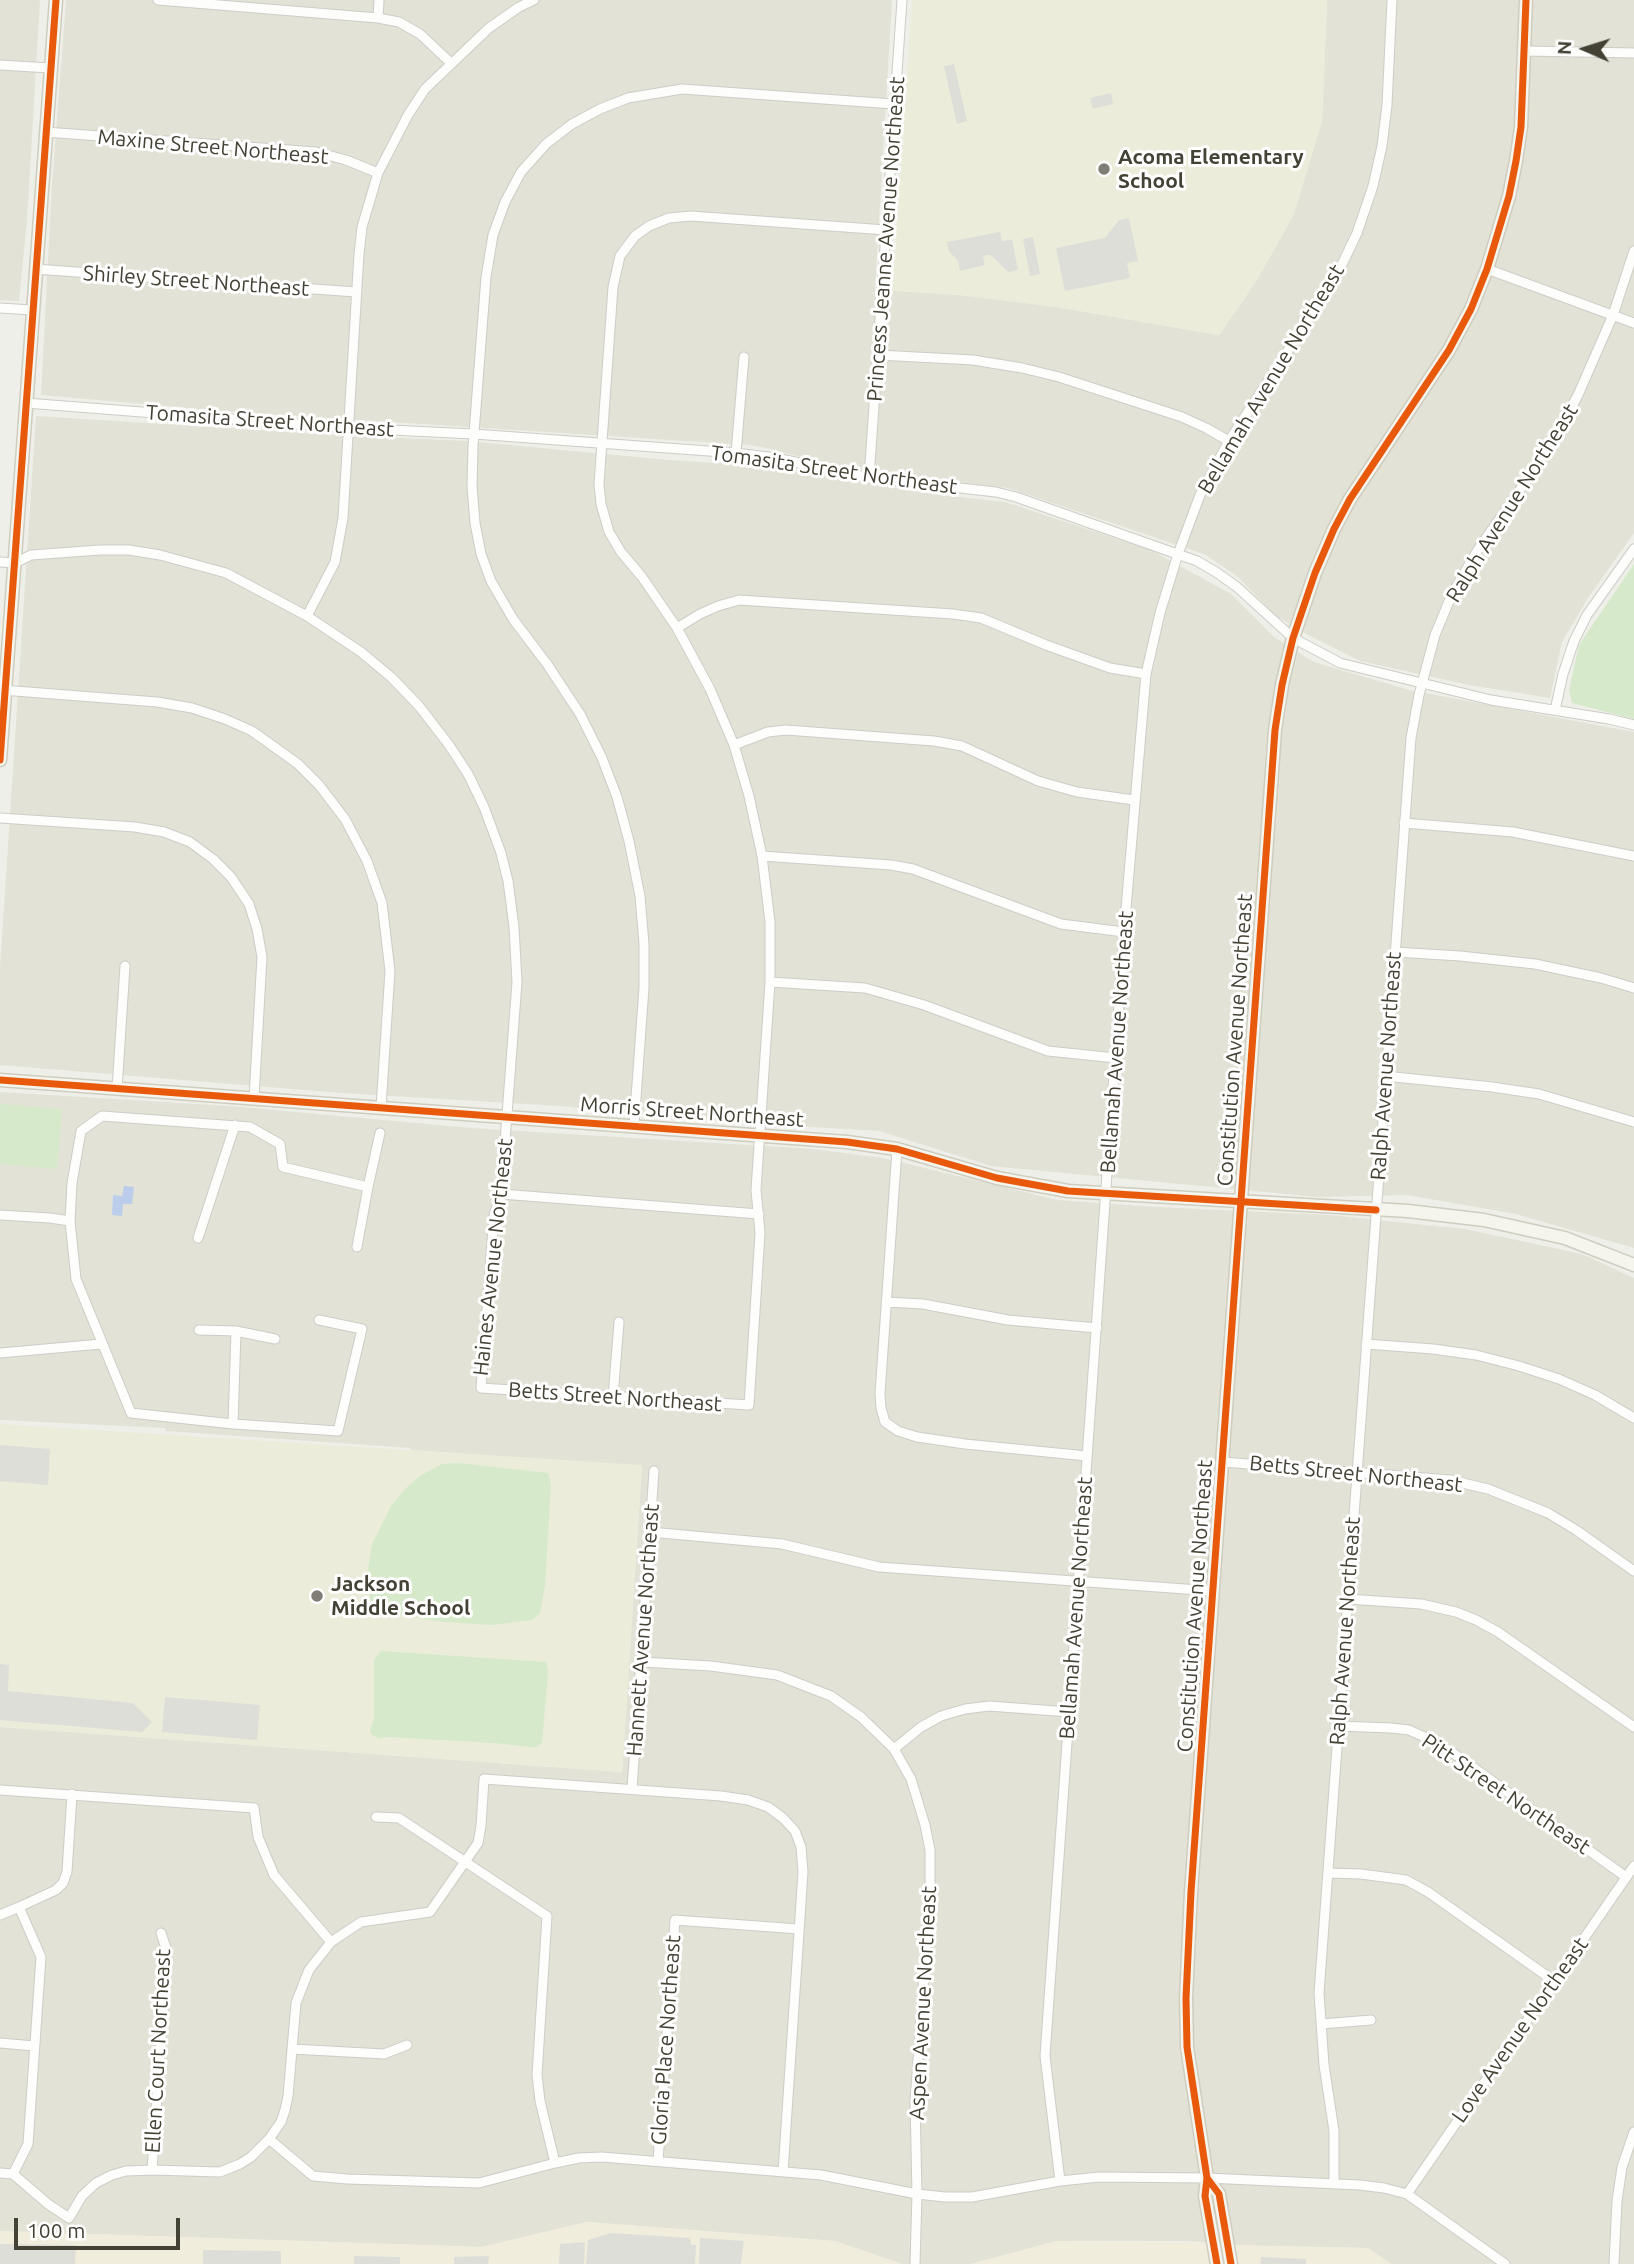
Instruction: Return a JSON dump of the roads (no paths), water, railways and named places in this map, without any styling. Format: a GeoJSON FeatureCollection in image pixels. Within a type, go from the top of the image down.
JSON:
{"type":"FeatureCollection","features":[{"type":"Feature","properties":{"kind":"street"},"geometry":{"type":"LineString","coordinates":[[0,760],[3,690],[15,563],[56,0]]}},
{"type":"Feature","properties":{"kind":"street"},"geometry":{"type":"LineString","coordinates":[[158,0],[399,22],[420,34],[451,63]]}},
{"type":"Feature","properties":{"kind":"street"},"geometry":{"type":"LineString","coordinates":[[378,18],[379,0]]}},
{"type":"Feature","properties":{"kind":"street"},"geometry":{"type":"LineString","coordinates":[[307,616],[335,562],[343,518],[362,227],[378,173],[408,115],[425,89],[489,28],[534,0]]}},
{"type":"Feature","properties":{"kind":"street","name":"Princess Jeanne Avenue Northeast"},"geometry":{"type":"LineString","coordinates":[[869,478],[902,0]]}},
{"type":"Feature","properties":{"kind":"street","name":"Bellamah Avenue Northeast"},"geometry":{"type":"LineString","coordinates":[[1060,2180],[1045,2056],[1124,932],[1146,674],[1160,613],[1200,495],[1229,441],[1336,277],[1357,233],[1373,187],[1382,146],[1387,105],[1392,0]]}},
{"type":"Feature","properties":{"kind":"street","name":"Constitution Avenue Northeast"},"geometry":{"type":"LineString","coordinates":[[1217,2264],[1205,2196],[1207,2178],[1187,2047],[1186,1998],[1275,730],[1293,638],[1315,573],[1334,529],[1350,499],[1449,350],[1471,309],[1487,269],[1509,196],[1521,127],[1526,0]]}},
{"type":"Feature","properties":{"kind":"street"},"geometry":{"type":"LineString","coordinates":[[1525,51],[1634,53]]}},
{"type":"Feature","properties":{"kind":"street"},"geometry":{"type":"LineString","coordinates":[[0,65],[50,68]]}},
{"type":"Feature","properties":{"kind":"street"},"geometry":{"type":"LineString","coordinates":[[634,1125],[645,944],[640,896],[629,841],[617,797],[602,758],[580,714],[513,619],[491,581],[481,554],[475,523],[472,486],[474,434],[486,277],[494,235],[505,202],[521,172],[546,144],[572,124],[628,98],[682,89],[894,104]]}},
{"type":"Feature","properties":{"kind":"street","name":"Maxine Street Northeast"},"geometry":{"type":"LineString","coordinates":[[46,132],[316,152],[378,173]]}},
{"type":"Feature","properties":{"kind":"street"},"geometry":{"type":"LineString","coordinates":[[501,1194],[759,1214],[756,1190],[770,982],[770,922],[762,856],[749,796],[734,746],[710,689],[677,628],[609,532],[601,504],[599,484],[612,287],[621,256],[635,236],[649,226],[669,218],[691,216],[886,230]]}},
{"type":"Feature","properties":{"kind":"street","name":"Ralph Avenue Northeast"},"geometry":{"type":"LineString","coordinates":[[1334,2184],[1334,2131],[1321,2024],[1320,1993],[1411,738],[1421,684],[1435,635],[1452,594],[1479,548],[1548,450],[1578,396],[1613,315],[1634,251]]}},
{"type":"Feature","properties":{"kind":"street","name":"Shirley Street Northeast"},"geometry":{"type":"LineString","coordinates":[[36,269],[356,292]]}},
{"type":"Feature","properties":{"kind":"street"},"geometry":{"type":"LineString","coordinates":[[1487,269],[1634,323]]}},
{"type":"Feature","properties":{"kind":"street"},"geometry":{"type":"LineString","coordinates":[[0,308],[32,310]]}},
{"type":"Feature","properties":{"kind":"street"},"geometry":{"type":"LineString","coordinates":[[878,355],[973,360],[1059,377],[1182,417],[1229,441]]}},
{"type":"Feature","properties":{"kind":"street"},"geometry":{"type":"LineString","coordinates":[[736,453],[744,357]]}},
{"type":"Feature","properties":{"kind":"street","name":"Tomasita Street Northeast"},"geometry":{"type":"LineString","coordinates":[[26,403],[348,428],[474,434],[736,453],[776,458],[869,478],[996,492],[1197,561],[1237,587],[1293,638],[1340,663],[1491,701],[1634,725]]}},
{"type":"Feature","properties":{"kind":"street"},"geometry":{"type":"LineString","coordinates":[[1555,710],[1563,674],[1578,632],[1634,549]]}},
{"type":"Feature","properties":{"kind":"street","name":"Haines Avenue Northeast"},"geometry":{"type":"LineString","coordinates":[[0,562],[15,563],[31,555],[129,550],[160,555],[226,573],[307,616],[361,652],[391,677],[419,706],[468,774],[484,807],[508,881],[517,982],[501,1194],[494,1216],[481,1388]]}},
{"type":"Feature","properties":{"kind":"street"},"geometry":{"type":"LineString","coordinates":[[677,628],[700,614],[739,600],[953,614],[981,618],[1110,668],[1146,674]]}},
{"type":"Feature","properties":{"kind":"street"},"geometry":{"type":"LineString","coordinates":[[3,690],[157,702],[192,708],[252,732],[298,764],[320,785],[351,830],[367,861],[382,903],[390,971],[382,1107]]}},
{"type":"Feature","properties":{"kind":"street"},"geometry":{"type":"LineString","coordinates":[[734,746],[768,733],[786,730],[934,741],[962,746],[1038,781],[1077,792],[1134,800]]}},
{"type":"Feature","properties":{"kind":"street"},"geometry":{"type":"LineString","coordinates":[[0,818],[135,827],[164,832],[190,842],[214,859],[231,877],[248,904],[257,929],[262,957],[254,1098]]}},
{"type":"Feature","properties":{"kind":"street"},"geometry":{"type":"LineString","coordinates":[[1404,823],[1513,832],[1634,856]]}},
{"type":"Feature","properties":{"kind":"street"},"geometry":{"type":"LineString","coordinates":[[762,856],[913,869],[1061,923],[1124,932]]}},
{"type":"Feature","properties":{"kind":"street"},"geometry":{"type":"LineString","coordinates":[[1395,952],[1535,964],[1634,988]]}},
{"type":"Feature","properties":{"kind":"street"},"geometry":{"type":"LineString","coordinates":[[117,1088],[125,966]]}},
{"type":"Feature","properties":{"kind":"street"},"geometry":{"type":"LineString","coordinates":[[770,982],[865,988],[924,1005],[1048,1051],[1116,1058]]}},
{"type":"Feature","properties":{"kind":"street"},"geometry":{"type":"LineString","coordinates":[[1385,1076],[1539,1094],[1634,1122]]}},
{"type":"Feature","properties":{"kind":"street","name":"Morris Street Northeast"},"geometry":{"type":"LineString","coordinates":[[0,1080],[847,1142],[897,1149],[997,1178],[1068,1191],[1432,1214],[1496,1223],[1565,1238],[1634,1265]]}},
{"type":"Feature","properties":{"kind":"street"},"geometry":{"type":"LineString","coordinates":[[320,1320],[362,1329],[338,1431],[233,1424],[131,1413],[76,1279],[70,1221],[72,1183],[81,1131],[102,1116],[250,1127],[280,1144],[283,1167],[368,1187]]}},
{"type":"Feature","properties":{"kind":"street"},"geometry":{"type":"LineString","coordinates":[[198,1238],[235,1125]]}},
{"type":"Feature","properties":{"kind":"street"},"geometry":{"type":"LineString","coordinates":[[357,1247],[380,1133]]}},
{"type":"Feature","properties":{"kind":"street"},"geometry":{"type":"LineString","coordinates":[[897,1149],[880,1394],[885,1422],[898,1431],[917,1437],[1087,1455]]}},
{"type":"Feature","properties":{"kind":"street","name":"Betts Street Northeast"},"geometry":{"type":"LineString","coordinates":[[481,1388],[749,1405],[759,1214]]}},
{"type":"Feature","properties":{"kind":"street"},"geometry":{"type":"LineString","coordinates":[[0,1215],[70,1221]]}},
{"type":"Feature","properties":{"kind":"street"},"geometry":{"type":"LineString","coordinates":[[886,1302],[923,1304],[1008,1321],[1097,1328]]}},
{"type":"Feature","properties":{"kind":"street"},"geometry":{"type":"LineString","coordinates":[[613,1397],[619,1322]]}},
{"type":"Feature","properties":{"kind":"street"},"geometry":{"type":"LineString","coordinates":[[199,1330],[236,1331],[275,1339]]}},
{"type":"Feature","properties":{"kind":"street"},"geometry":{"type":"LineString","coordinates":[[233,1424],[236,1331]]}},
{"type":"Feature","properties":{"kind":"street"},"geometry":{"type":"LineString","coordinates":[[0,1353],[101,1344]]}},
{"type":"Feature","properties":{"kind":"street"},"geometry":{"type":"LineString","coordinates":[[1366,1344],[1476,1355],[1519,1366],[1559,1379],[1595,1395],[1634,1418]]}},
{"type":"Feature","properties":{"kind":"street","name":"Betts Street Northeast"},"geometry":{"type":"LineString","coordinates":[[1223,1462],[1450,1480],[1488,1489],[1548,1513],[1634,1571]]}},
{"type":"Feature","properties":{"kind":"street","name":"Hannett Avenue Northeast"},"geometry":{"type":"LineString","coordinates":[[632,1789],[654,1471]]}},
{"type":"Feature","properties":{"kind":"street"},"geometry":{"type":"LineString","coordinates":[[650,1532],[782,1544],[879,1567],[1213,1591]]}},
{"type":"Feature","properties":{"kind":"street"},"geometry":{"type":"LineString","coordinates":[[1348,1599],[1421,1604],[1476,1620],[1498,1632],[1634,1727]]}},
{"type":"Feature","properties":{"kind":"street"},"geometry":{"type":"LineString","coordinates":[[641,1662],[711,1666],[777,1675],[831,1696],[851,1710],[894,1749],[921,1727],[941,1716],[965,1709],[989,1706],[1069,1712]]}},
{"type":"Feature","properties":{"kind":"street","name":"Pitt Street Northeast"},"geometry":{"type":"LineString","coordinates":[[1338,1726],[1400,1729],[1431,1740],[1626,1877]]}},
{"type":"Feature","properties":{"kind":"street","name":"Aspen Avenue Northeast"},"geometry":{"type":"LineString","coordinates":[[894,1749],[911,1779],[930,1850],[930,1891],[915,2102],[915,2264]]}},
{"type":"Feature","properties":{"kind":"street"},"geometry":{"type":"LineString","coordinates":[[0,2173],[13,2174],[69,2218],[82,2196],[96,2183],[112,2175],[126,2171],[152,2170],[220,2172],[251,2157],[270,2139],[285,2110],[296,2003],[309,1970],[331,1942],[361,1922],[430,1912],[478,1843],[484,1779],[748,1800],[768,1808],[783,1818],[795,1831],[801,1847],[803,1872],[783,2172]]}},
{"type":"Feature","properties":{"kind":"street"},"geometry":{"type":"LineString","coordinates":[[0,1790],[254,1808],[257,1837],[274,1875],[331,1942]]}},
{"type":"Feature","properties":{"kind":"street"},"geometry":{"type":"LineString","coordinates":[[0,1915],[56,1890],[63,1883],[67,1872],[72,1794]]}},
{"type":"Feature","properties":{"kind":"street"},"geometry":{"type":"LineString","coordinates":[[376,1816],[399,1818],[547,1916],[537,2075],[540,2101],[555,2163]]}},
{"type":"Feature","properties":{"kind":"street","name":"Love Avenue Northeast"},"geometry":{"type":"LineString","coordinates":[[1407,2194],[1634,1866]]}},
{"type":"Feature","properties":{"kind":"street"},"geometry":{"type":"LineString","coordinates":[[1328,1873],[1406,1880],[1428,1892],[1554,1981]]}},
{"type":"Feature","properties":{"kind":"street"},"geometry":{"type":"LineString","coordinates":[[13,2174],[27,2144],[41,1957],[19,1907]]}},
{"type":"Feature","properties":{"kind":"street","name":"Gloria Place Northeast"},"geometry":{"type":"LineString","coordinates":[[658,2161],[675,1920],[799,1929]]}},
{"type":"Feature","properties":{"kind":"street","name":"Ellen Court Northeast"},"geometry":{"type":"LineString","coordinates":[[152,2170],[167,1951],[162,1933]]}},
{"type":"Feature","properties":{"kind":"street"},"geometry":{"type":"LineString","coordinates":[[1321,2024],[1371,2020]]}},
{"type":"Feature","properties":{"kind":"street"},"geometry":{"type":"LineString","coordinates":[[0,2043],[34,2046]]}},
{"type":"Feature","properties":{"kind":"street"},"geometry":{"type":"LineString","coordinates":[[292,2049],[384,2054],[407,2045]]}},
{"type":"Feature","properties":{"kind":"street"},"geometry":{"type":"LineString","coordinates":[[1614,2264],[1617,2201],[1622,2167],[1634,2132]]}},
{"type":"Feature","properties":{"kind":"street"},"geometry":{"type":"LineString","coordinates":[[270,2139],[313,2176],[336,2178],[479,2183],[555,2163],[602,2157],[821,2175],[946,2197],[972,2197],[1060,2180],[1099,2177],[1207,2178],[1384,2188],[1407,2194],[1505,2264]]}},
{"type":"Feature","properties":{"kind":"street","name":"Constitution Avenue Northeast"},"geometry":{"type":"LineString","coordinates":[[1207,2178],[1219,2194],[1231,2264]]}},
{"type":"Feature","properties":{"kind":"water"},"geometry":{"type":"Polygon","coordinates":[[[124,1186],[134,1187],[132,1204],[123,1204],[122,1216],[112,1215],[113,1195],[122,1196],[124,1186]]]}},
{"type":"Feature","properties":{"kind":"place","name":"Acoma Elementary School"},"geometry":{"type":"Point","coordinates":[1104,169]}},
{"type":"Feature","properties":{"kind":"place","name":"Jackson Middle School"},"geometry":{"type":"Point","coordinates":[317,1596]}}]}
